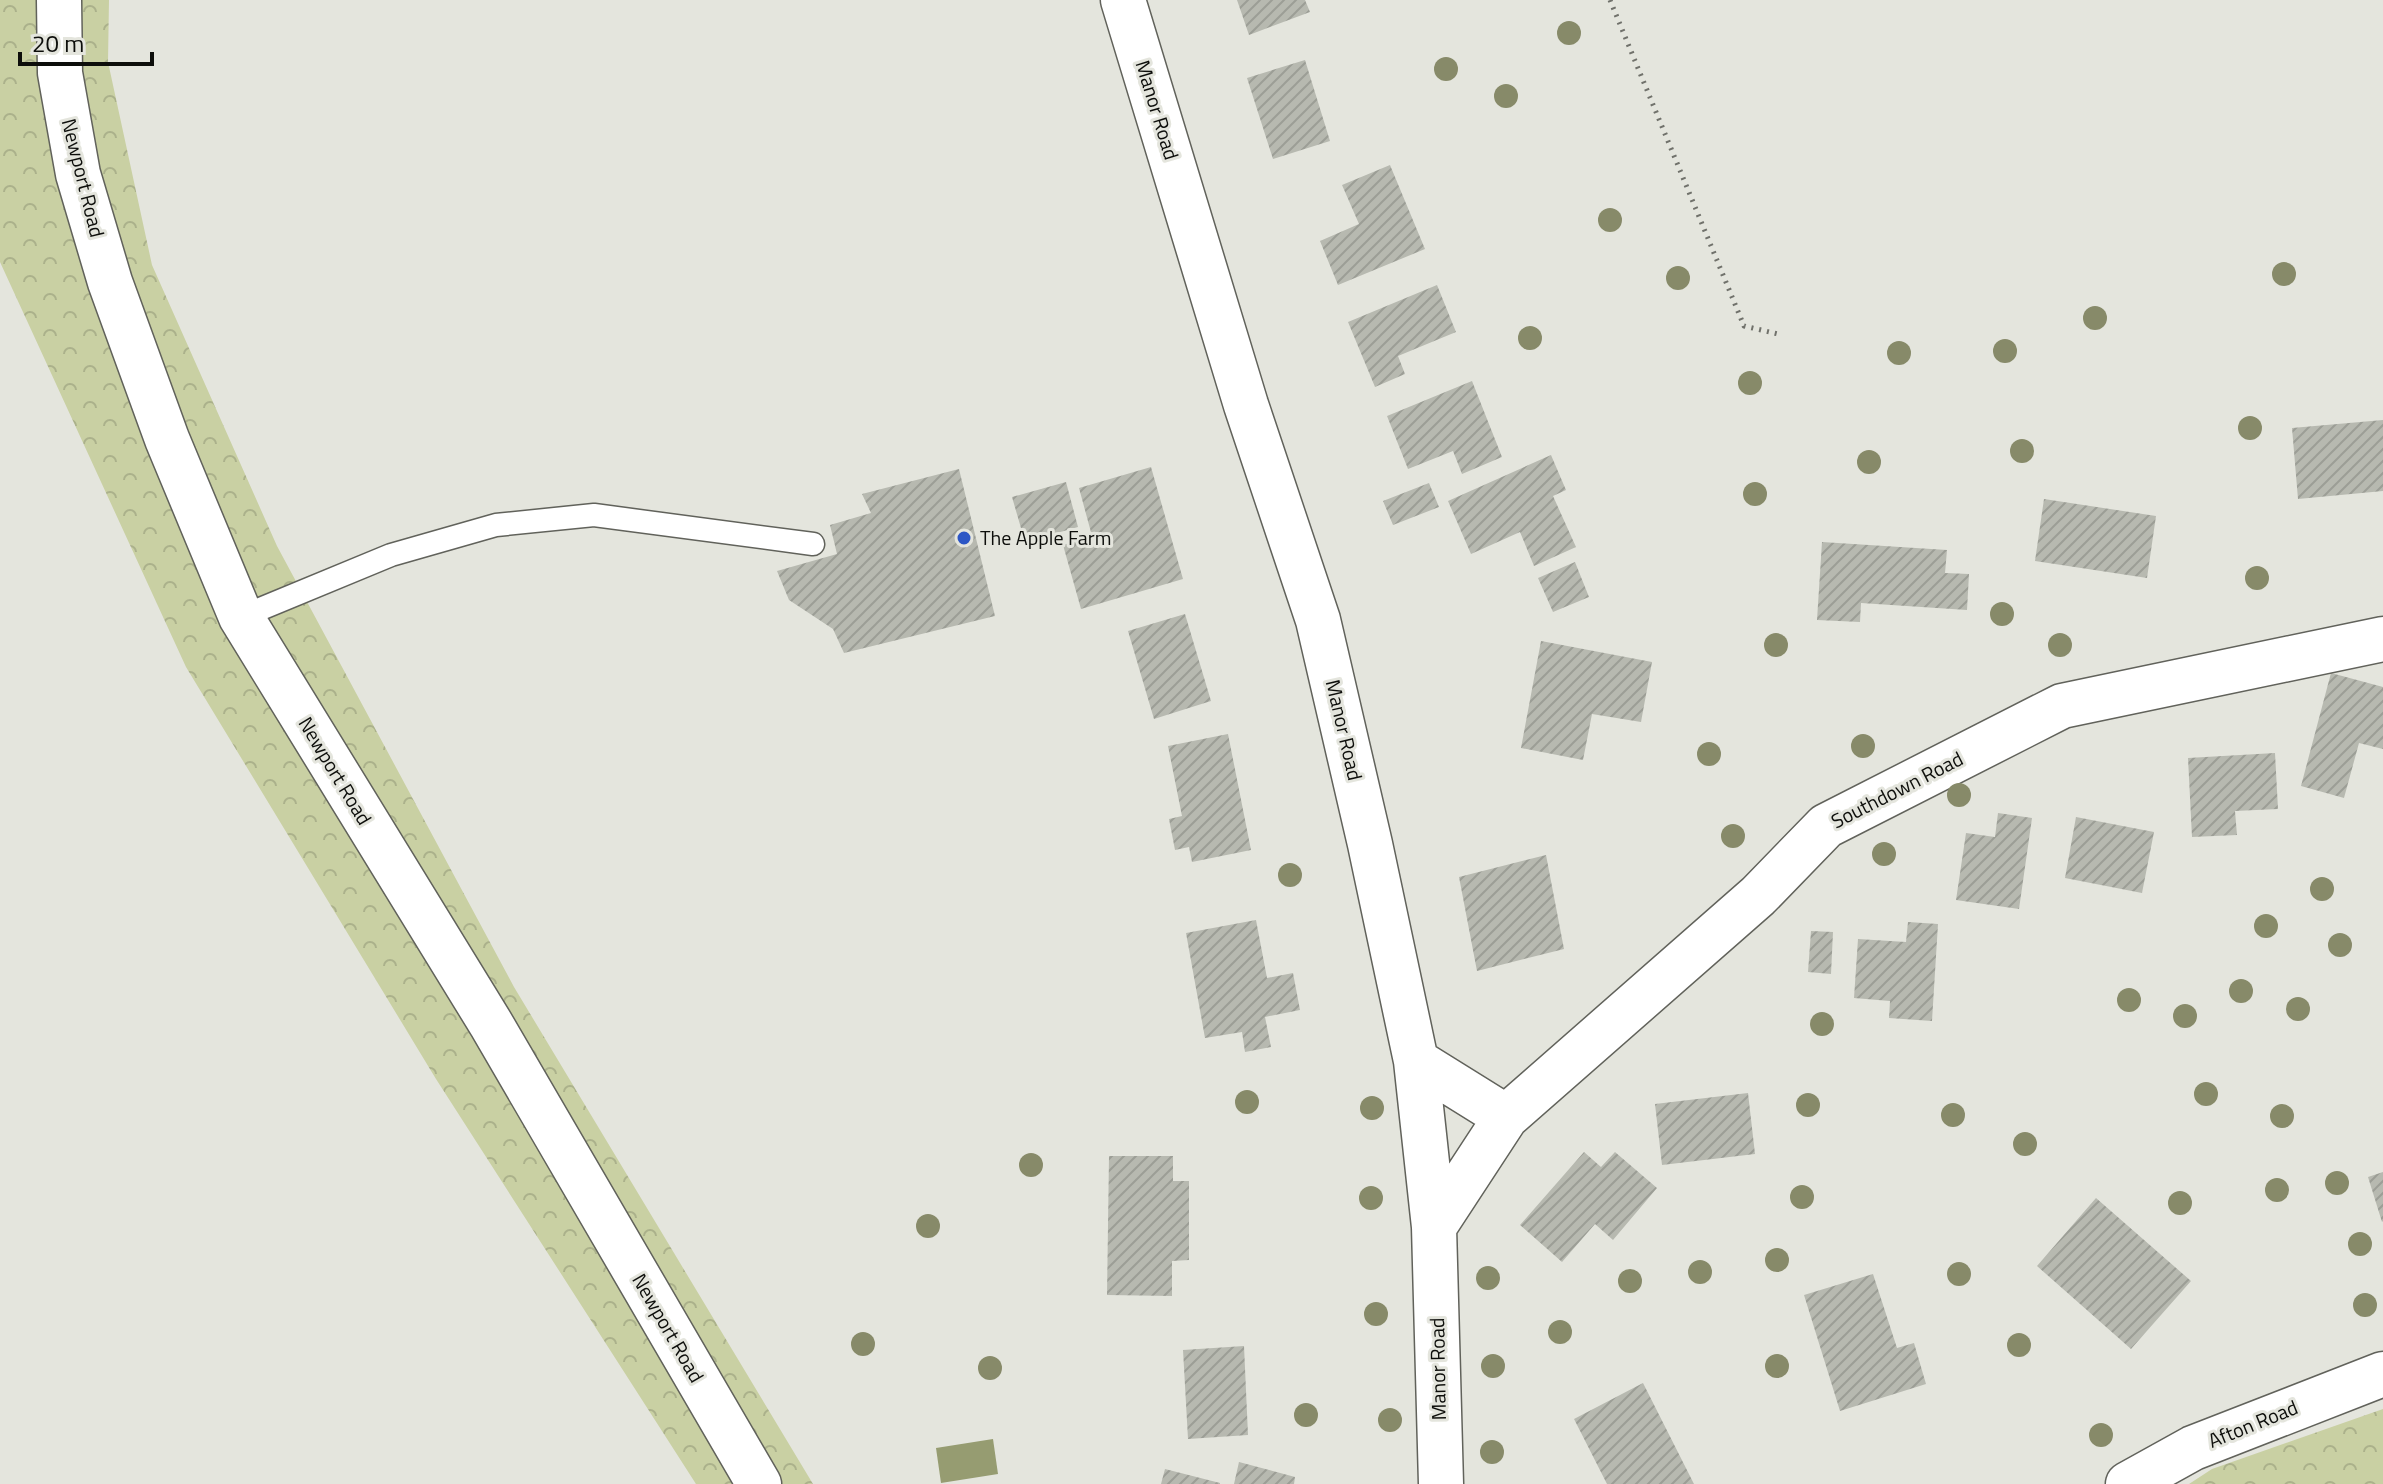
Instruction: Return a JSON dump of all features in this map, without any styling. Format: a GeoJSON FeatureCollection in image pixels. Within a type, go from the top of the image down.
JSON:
{"type":"FeatureCollection","features":[{"type":"Feature","properties":{"kind":"street","name":"Newport Road"},"geometry":{"type":"LineString","coordinates":[[59,0],[62,88],[78,174],[110,282],[167,439],[241,617],[491,1024],[759,1484]]}},
{"type":"Feature","properties":{"kind":"street","name":"Manor Road"},"geometry":{"type":"LineString","coordinates":[[1123,0],[1246,405],[1318,620],[1416,1061],[1434,1227],[1441,1484]]}},
{"type":"Feature","properties":{"kind":"street","name":"Southdown Road"},"geometry":{"type":"LineString","coordinates":[[1434,1227],[1506,1117],[1758,896],[1826,826],[2062,706],[2383,639]]}},
{"type":"Feature","properties":{"kind":"street"},"geometry":{"type":"LineString","coordinates":[[1416,1061],[1506,1117]]}},
{"type":"Feature","properties":{"kind":"street","name":"Afton Road"},"geometry":{"type":"LineString","coordinates":[[2128,1484],[2193,1448],[2383,1374]]}},
{"type":"Feature","properties":{"kind":"lane"},"geometry":{"type":"LineString","coordinates":[[241,617],[391,555],[496,525],[594,515],[813,544]]}},
{"type":"Feature","properties":{"kind":"path"},"geometry":{"type":"LineString","coordinates":[[1610,0],[1744,326],[1778,334]]}},
{"type":"Feature","properties":{"kind":"green space"},"geometry":{"type":"Polygon","coordinates":[[[0,0],[109,0],[108,62],[152,265],[277,546],[514,987],[813,1484],[696,1484],[436,1079],[186,667],[0,262],[0,0]]]}},
{"type":"Feature","properties":{"kind":"green space"},"geometry":{"type":"Polygon","coordinates":[[[2383,1409],[2383,1484],[2189,1484],[2212,1469],[2383,1409]]]}},
{"type":"Feature","properties":{"kind":"shaded area"},"geometry":{"type":"Polygon","coordinates":[[[993,1439],[998,1474],[941,1483],[936,1448],[993,1439]]]}},
{"type":"Feature","properties":{"kind":"building"},"geometry":{"type":"Polygon","coordinates":[[[1237,0],[1305,0],[1310,12],[1249,35],[1237,0]]]}},
{"type":"Feature","properties":{"kind":"building"},"geometry":{"type":"Polygon","coordinates":[[[1305,60],[1330,141],[1273,159],[1247,78],[1305,60]]]}},
{"type":"Feature","properties":{"kind":"building"},"geometry":{"type":"Polygon","coordinates":[[[1390,165],[1425,249],[1338,285],[1320,241],[1359,224],[1342,185],[1390,165]]]}},
{"type":"Feature","properties":{"kind":"building"},"geometry":{"type":"Polygon","coordinates":[[[1437,285],[1456,332],[1398,356],[1405,374],[1375,387],[1348,322],[1437,285]]]}},
{"type":"Feature","properties":{"kind":"building"},"geometry":{"type":"Polygon","coordinates":[[[1472,381],[1502,457],[1462,474],[1453,451],[1408,469],[1387,416],[1472,381]]]}},
{"type":"Feature","properties":{"kind":"building"},"geometry":{"type":"Polygon","coordinates":[[[2383,420],[2383,491],[2298,499],[2292,428],[2383,420]]]}},
{"type":"Feature","properties":{"kind":"building"},"geometry":{"type":"Polygon","coordinates":[[[1551,455],[1566,490],[1553,496],[1576,547],[1534,566],[1520,532],[1471,554],[1448,501],[1551,455]]]}},
{"type":"Feature","properties":{"kind":"building"},"geometry":{"type":"Polygon","coordinates":[[[1151,467],[1183,579],[1081,609],[1063,545],[1092,536],[1079,488],[1151,467]]]}},
{"type":"Feature","properties":{"kind":"building"},"geometry":{"type":"Polygon","coordinates":[[[959,469],[995,616],[844,653],[833,629],[789,600],[777,571],[837,554],[830,525],[871,513],[862,494],[959,469]]]}},
{"type":"Feature","properties":{"kind":"building"},"geometry":{"type":"Polygon","coordinates":[[[1066,482],[1078,527],[1025,542],[1012,497],[1066,482]]]}},
{"type":"Feature","properties":{"kind":"building"},"geometry":{"type":"Polygon","coordinates":[[[1429,483],[1439,507],[1393,525],[1383,501],[1429,483]]]}},
{"type":"Feature","properties":{"kind":"building"},"geometry":{"type":"Polygon","coordinates":[[[2044,499],[2156,516],[2147,578],[2035,561],[2044,499]]]}},
{"type":"Feature","properties":{"kind":"building"},"geometry":{"type":"Polygon","coordinates":[[[1822,542],[1947,550],[1945,573],[1969,574],[1967,610],[1861,603],[1860,622],[1817,620],[1822,542]]]}},
{"type":"Feature","properties":{"kind":"building"},"geometry":{"type":"Polygon","coordinates":[[[1575,562],[1589,597],[1553,612],[1538,578],[1575,562]]]}},
{"type":"Feature","properties":{"kind":"building"},"geometry":{"type":"Polygon","coordinates":[[[1185,614],[1211,701],[1154,719],[1128,631],[1185,614]]]}},
{"type":"Feature","properties":{"kind":"building"},"geometry":{"type":"Polygon","coordinates":[[[1541,641],[1652,662],[1641,722],[1592,714],[1583,760],[1521,748],[1541,641]]]}},
{"type":"Feature","properties":{"kind":"building"},"geometry":{"type":"Polygon","coordinates":[[[2331,673],[2383,687],[2383,749],[2359,743],[2344,798],[2301,786],[2331,673]]]}},
{"type":"Feature","properties":{"kind":"building"},"geometry":{"type":"Polygon","coordinates":[[[1228,734],[1251,850],[1192,862],[1189,847],[1175,850],[1169,819],[1182,816],[1168,746],[1228,734]]]}},
{"type":"Feature","properties":{"kind":"building"},"geometry":{"type":"Polygon","coordinates":[[[2275,753],[2278,809],[2235,811],[2237,835],[2192,837],[2188,758],[2275,753]]]}},
{"type":"Feature","properties":{"kind":"building"},"geometry":{"type":"Polygon","coordinates":[[[1998,813],[2032,818],[2019,909],[1956,900],[1966,833],[1995,837],[1998,813]]]}},
{"type":"Feature","properties":{"kind":"building"},"geometry":{"type":"Polygon","coordinates":[[[2076,817],[2154,832],[2142,893],[2065,878],[2076,817]]]}},
{"type":"Feature","properties":{"kind":"building"},"geometry":{"type":"Polygon","coordinates":[[[1546,855],[1564,949],[1477,971],[1459,877],[1546,855]]]}},
{"type":"Feature","properties":{"kind":"building"},"geometry":{"type":"Polygon","coordinates":[[[1256,920],[1267,978],[1293,973],[1300,1010],[1265,1017],[1271,1047],[1245,1052],[1242,1032],[1205,1038],[1186,933],[1256,920]]]}},
{"type":"Feature","properties":{"kind":"building"},"geometry":{"type":"Polygon","coordinates":[[[1908,922],[1938,924],[1932,1021],[1889,1018],[1890,1001],[1854,998],[1858,939],[1906,942],[1908,922]]]}},
{"type":"Feature","properties":{"kind":"building"},"geometry":{"type":"Polygon","coordinates":[[[1811,931],[1833,932],[1831,974],[1808,972],[1811,931]]]}},
{"type":"Feature","properties":{"kind":"building"},"geometry":{"type":"Polygon","coordinates":[[[1748,1093],[1755,1154],[1662,1165],[1655,1104],[1748,1093]]]}},
{"type":"Feature","properties":{"kind":"building"},"geometry":{"type":"Polygon","coordinates":[[[1584,1152],[1601,1167],[1615,1152],[1657,1188],[1613,1240],[1595,1224],[1562,1262],[1520,1225],[1584,1152]]]}},
{"type":"Feature","properties":{"kind":"building"},"geometry":{"type":"Polygon","coordinates":[[[1109,1156],[1173,1156],[1173,1181],[1189,1181],[1189,1260],[1172,1261],[1172,1296],[1107,1295],[1109,1156]]]}},
{"type":"Feature","properties":{"kind":"building"},"geometry":{"type":"Polygon","coordinates":[[[2383,1172],[2383,1221],[2382,1222],[2368,1177],[2383,1172]]]}},
{"type":"Feature","properties":{"kind":"building"},"geometry":{"type":"Polygon","coordinates":[[[2096,1198],[2191,1281],[2131,1349],[2037,1266],[2096,1198]]]}},
{"type":"Feature","properties":{"kind":"building"},"geometry":{"type":"Polygon","coordinates":[[[1873,1274],[1897,1348],[1914,1343],[1926,1384],[1840,1411],[1804,1295],[1873,1274]]]}},
{"type":"Feature","properties":{"kind":"building"},"geometry":{"type":"Polygon","coordinates":[[[1244,1346],[1248,1435],[1188,1439],[1183,1350],[1244,1346]]]}},
{"type":"Feature","properties":{"kind":"building"},"geometry":{"type":"Polygon","coordinates":[[[1643,1383],[1694,1484],[1607,1484],[1574,1419],[1643,1383]]]}},
{"type":"Feature","properties":{"kind":"building"},"geometry":{"type":"Polygon","coordinates":[[[1239,1462],[1295,1477],[1294,1484],[1234,1484],[1239,1462]]]}},
{"type":"Feature","properties":{"kind":"building"},"geometry":{"type":"Polygon","coordinates":[[[1165,1469],[1220,1483],[1220,1484],[1161,1484],[1165,1469]]]}},
{"type":"Feature","properties":{"kind":"place","name":"The Apple Farm"},"geometry":{"type":"Point","coordinates":[964,538]}}]}
